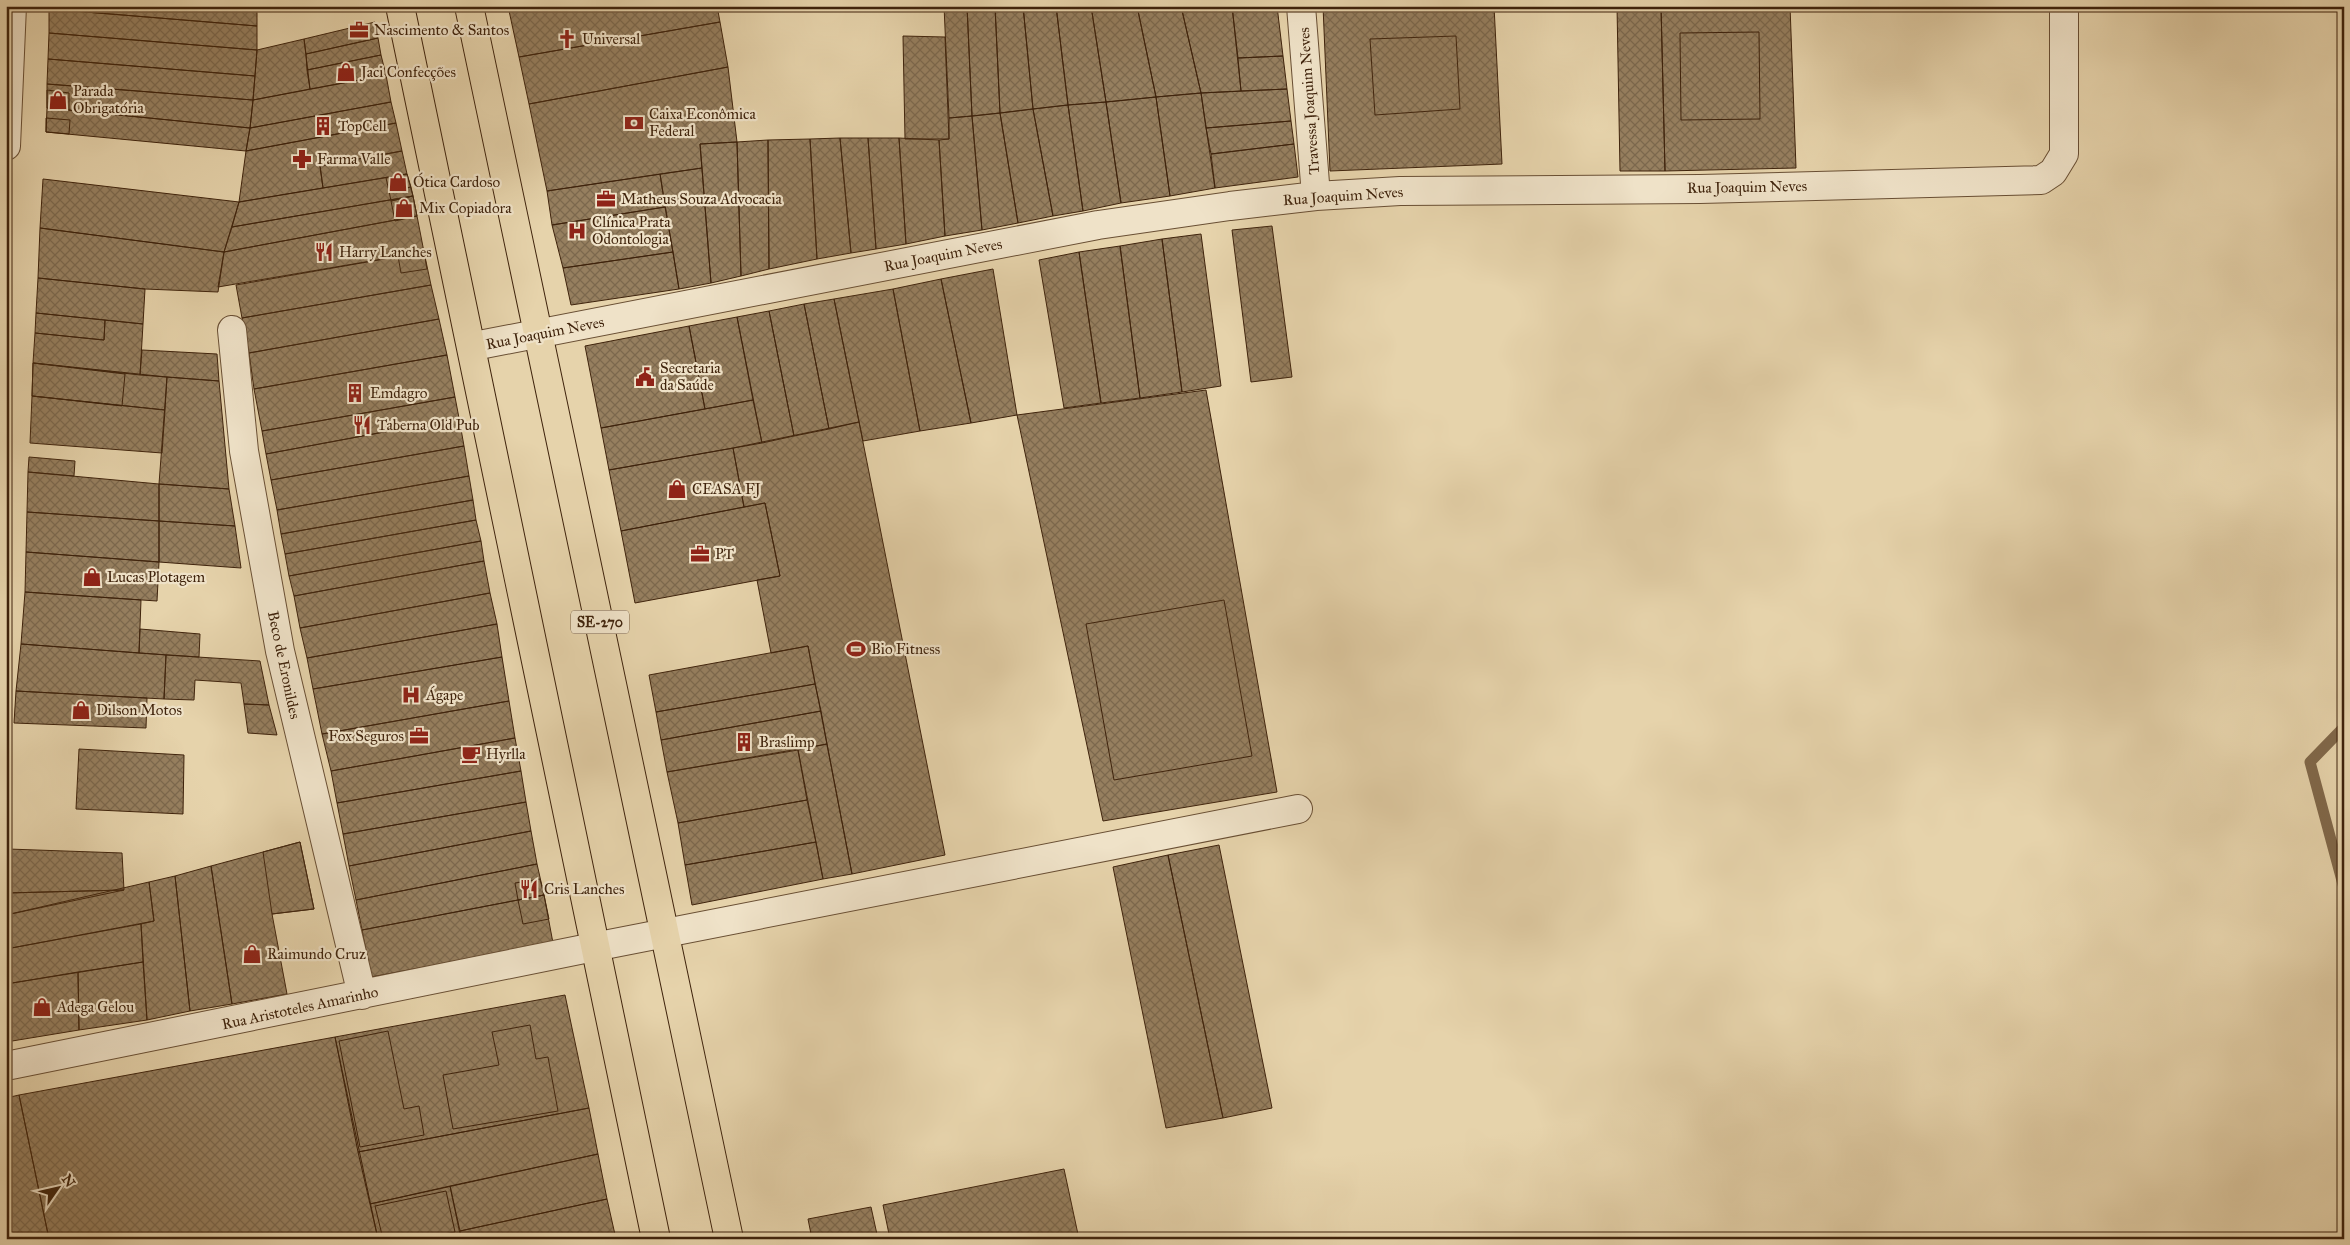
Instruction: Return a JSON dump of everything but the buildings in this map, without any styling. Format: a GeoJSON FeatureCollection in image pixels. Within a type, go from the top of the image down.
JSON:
{"type":"FeatureCollection","features":[{"type":"Feature","properties":{"kind":"main road"},"geometry":{"type":"LineString","coordinates":[[400,6],[474,346],[594,947],[656,1239]]}},
{"type":"Feature","properties":{"kind":"main road","name":"SE-270"},"geometry":{"type":"LineString","coordinates":[[469,6],[540,334],[729,1239]]}},
{"type":"Feature","properties":{"kind":"street"},"geometry":{"type":"LineString","coordinates":[[6,146],[12,6]]}},
{"type":"Feature","properties":{"kind":"street","name":"Travessa Joaquim Neves"},"geometry":{"type":"LineString","coordinates":[[1301,6],[1316,196]]}},
{"type":"Feature","properties":{"kind":"street","name":"Rua Joaquim Neves"},"geometry":{"type":"LineString","coordinates":[[474,346],[1098,225],[1316,196],[1400,191],[1700,189],[2040,180],[2053,172],[2064,154],[2064,6]]}},
{"type":"Feature","properties":{"kind":"street","name":"Beco de Eronildes"},"geometry":{"type":"LineString","coordinates":[[232,330],[244,451],[280,651],[362,995]]}},
{"type":"Feature","properties":{"kind":"street","name":"Rua Aristoteles Amarinho"},"geometry":{"type":"LineString","coordinates":[[6,1066],[594,947],[666,935],[1298,809]]}},
{"type":"Feature","properties":{"kind":"waterway"},"geometry":{"type":"LineString","coordinates":[[2344,727],[2310,762],[2344,888]]}},
{"type":"Feature","properties":{"kind":"place","name":"Nascimento & Santos"},"geometry":{"type":"Point","coordinates":[359,30]}},
{"type":"Feature","properties":{"kind":"place","name":"Universal"},"geometry":{"type":"Point","coordinates":[567,39]}},
{"type":"Feature","properties":{"kind":"place","name":"Jaci Confecções"},"geometry":{"type":"Point","coordinates":[346,72]}},
{"type":"Feature","properties":{"kind":"place","name":"Parada Obrigatória"},"geometry":{"type":"Point","coordinates":[58,100]}},
{"type":"Feature","properties":{"kind":"place","name":"Caixa Econômica Federal"},"geometry":{"type":"Point","coordinates":[634,123]}},
{"type":"Feature","properties":{"kind":"place","name":"TopCell"},"geometry":{"type":"Point","coordinates":[323,126]}},
{"type":"Feature","properties":{"kind":"place","name":"Farma Valle"},"geometry":{"type":"Point","coordinates":[302,159]}},
{"type":"Feature","properties":{"kind":"place","name":"Ótica Cardoso"},"geometry":{"type":"Point","coordinates":[398,182]}},
{"type":"Feature","properties":{"kind":"place","name":"Matheus Souza Advocacia"},"geometry":{"type":"Point","coordinates":[606,199]}},
{"type":"Feature","properties":{"kind":"place","name":"Mix Copiadora"},"geometry":{"type":"Point","coordinates":[404,208]}},
{"type":"Feature","properties":{"kind":"place","name":"Clínica Prata Odontologia"},"geometry":{"type":"Point","coordinates":[577,231]}},
{"type":"Feature","properties":{"kind":"place","name":"Harry Lanches"},"geometry":{"type":"Point","coordinates":[324,252]}},
{"type":"Feature","properties":{"kind":"place","name":"Secretaria da Saúde"},"geometry":{"type":"Point","coordinates":[645,377]}},
{"type":"Feature","properties":{"kind":"place","name":"Emdagro"},"geometry":{"type":"Point","coordinates":[355,393]}},
{"type":"Feature","properties":{"kind":"place","name":"Taberna Old Pub"},"geometry":{"type":"Point","coordinates":[362,425]}},
{"type":"Feature","properties":{"kind":"place","name":"CEASA FJ"},"geometry":{"type":"Point","coordinates":[677,489]}},
{"type":"Feature","properties":{"kind":"place","name":"PT"},"geometry":{"type":"Point","coordinates":[700,554]}},
{"type":"Feature","properties":{"kind":"place","name":"Lucas Plotagem"},"geometry":{"type":"Point","coordinates":[92,577]}},
{"type":"Feature","properties":{"kind":"place","name":"Bio Fitness"},"geometry":{"type":"Point","coordinates":[856,649]}},
{"type":"Feature","properties":{"kind":"place","name":"Ágape"},"geometry":{"type":"Point","coordinates":[411,695]}},
{"type":"Feature","properties":{"kind":"place","name":"Dilson Motos"},"geometry":{"type":"Point","coordinates":[81,710]}},
{"type":"Feature","properties":{"kind":"place","name":"Fox Seguros"},"geometry":{"type":"Point","coordinates":[419,736]}},
{"type":"Feature","properties":{"kind":"place","name":"Braslimp"},"geometry":{"type":"Point","coordinates":[744,742]}},
{"type":"Feature","properties":{"kind":"place","name":"Hyrlla"},"geometry":{"type":"Point","coordinates":[471,754]}},
{"type":"Feature","properties":{"kind":"place","name":"Cris Lanches"},"geometry":{"type":"Point","coordinates":[529,889]}},
{"type":"Feature","properties":{"kind":"place","name":"Raimundo Cruz"},"geometry":{"type":"Point","coordinates":[252,954]}},
{"type":"Feature","properties":{"kind":"place","name":"Adega Gelou"},"geometry":{"type":"Point","coordinates":[42,1007]}}]}
